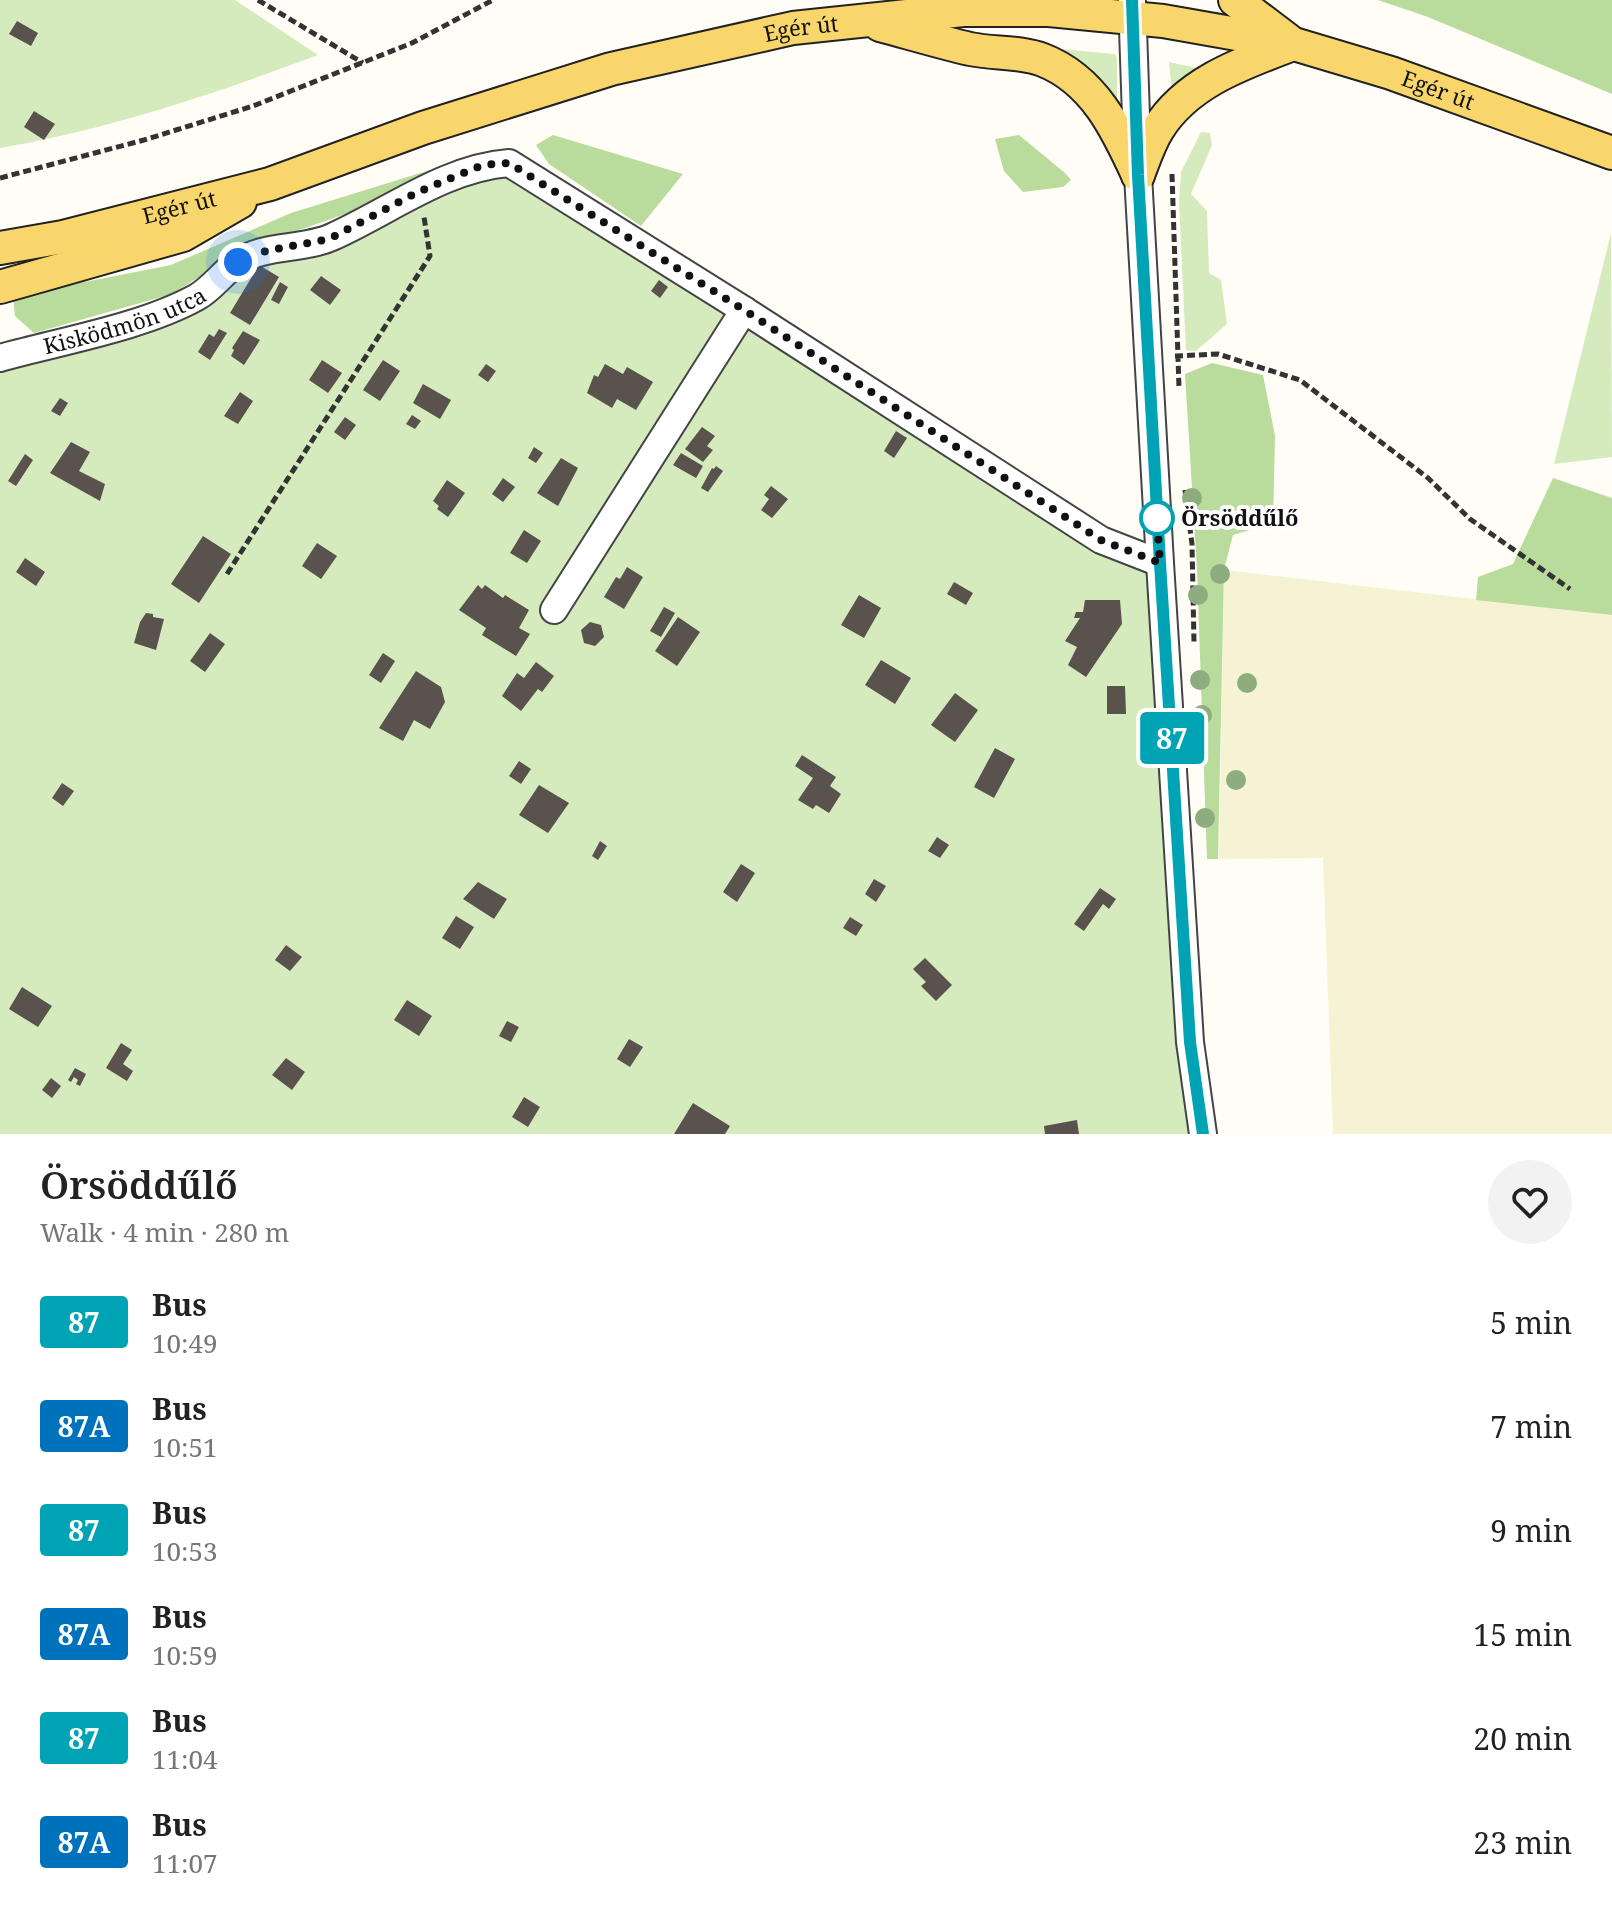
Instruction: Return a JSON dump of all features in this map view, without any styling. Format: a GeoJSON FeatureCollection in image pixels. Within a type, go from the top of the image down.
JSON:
{"type":"FeatureCollection","features":[{"type":"Feature","properties":{"kind":"main road"},"geometry":{"type":"LineString","coordinates":[[1235,0],[1294,44]]}},
{"type":"Feature","properties":{"kind":"main road","name":"Egér út"},"geometry":{"type":"LineString","coordinates":[[0,248],[63,237],[270,184],[423,128],[611,69],[757,35],[820,24],[1003,4],[1132,9],[1174,23],[1294,44],[1391,73],[1612,153]]}},
{"type":"Feature","properties":{"kind":"main road"},"geometry":{"type":"LineString","coordinates":[[863,20],[973,50],[1009,52],[1043,60],[1076,79],[1103,107],[1138,175]]}},
{"type":"Feature","properties":{"kind":"main road"},"geometry":{"type":"LineString","coordinates":[[1138,175],[1156,132],[1177,104],[1226,72],[1294,44]]}},
{"type":"Feature","properties":{"kind":"main road"},"geometry":{"type":"LineString","coordinates":[[0,287],[183,235],[270,184]]}},
{"type":"Feature","properties":{"kind":"street"},"geometry":{"type":"LineString","coordinates":[[1132,9],[1148,358],[1190,1042],[1203,1134]]}},
{"type":"Feature","properties":{"kind":"street","name":"Kisködmön utca"},"geometry":{"type":"LineString","coordinates":[[0,358],[157,315],[198,296],[238,262],[266,251],[329,239],[418,192],[483,165],[509,163],[1101,540],[1160,563]]}},
{"type":"Feature","properties":{"kind":"street"},"geometry":{"type":"LineString","coordinates":[[554,610],[744,310]]}},
{"type":"Feature","properties":{"kind":"path"},"geometry":{"type":"LineString","coordinates":[[258,0],[363,63]]}},
{"type":"Feature","properties":{"kind":"path"},"geometry":{"type":"LineString","coordinates":[[0,178],[144,140],[253,106],[412,43],[493,0]]}},
{"type":"Feature","properties":{"kind":"path"},"geometry":{"type":"LineString","coordinates":[[1175,164],[1171,177],[1180,396]]}},
{"type":"Feature","properties":{"kind":"path"},"geometry":{"type":"LineString","coordinates":[[227,574],[430,256],[427,226],[418,192]]}},
{"type":"Feature","properties":{"kind":"path"},"geometry":{"type":"LineString","coordinates":[[1148,358],[1218,354],[1300,380],[1428,478],[1470,519],[1570,589]]}},
{"type":"Feature","properties":{"kind":"path"},"geometry":{"type":"LineString","coordinates":[[1184,488],[1192,544],[1194,646]]}},
{"type":"Feature","properties":{"kind":"shaded area"},"geometry":{"type":"Polygon","coordinates":[[[1224,570],[1612,615],[1612,1134],[1333,1134],[1323,858],[1219,859],[1224,570]]]}},
{"type":"Feature","properties":{"kind":"green space"},"geometry":{"type":"Polygon","coordinates":[[[0,0],[235,0],[318,55],[161,109],[81,131],[0,148],[0,0]]]}},
{"type":"Feature","properties":{"kind":"green space"},"geometry":{"type":"Polygon","coordinates":[[[1378,0],[1612,0],[1612,94],[1428,17],[1378,0]]]}},
{"type":"Feature","properties":{"kind":"green space"},"geometry":{"type":"Polygon","coordinates":[[[1058,51],[1115,54],[1117,103],[1058,51]]]}},
{"type":"Feature","properties":{"kind":"green space"},"geometry":{"type":"Polygon","coordinates":[[[1169,62],[1201,69],[1172,92],[1169,62]]]}},
{"type":"Feature","properties":{"kind":"green space"},"geometry":{"type":"Polygon","coordinates":[[[1201,132],[1210,133],[1212,145],[1191,194],[1207,211],[1209,273],[1221,280],[1227,324],[1196,351],[1186,350],[1179,202],[1181,172],[1201,132]]]}},
{"type":"Feature","properties":{"kind":"green space"},"geometry":{"type":"Polygon","coordinates":[[[553,135],[683,174],[641,226],[549,164],[536,145],[553,135]]]}},
{"type":"Feature","properties":{"kind":"green space"},"geometry":{"type":"Polygon","coordinates":[[[1019,135],[1071,180],[1063,187],[1023,192],[1004,171],[995,139],[1019,135]]]}},
{"type":"Feature","properties":{"kind":"green space"},"geometry":{"type":"Polygon","coordinates":[[[509,163],[1160,563],[1203,1134],[0,1134],[0,358],[219,281],[509,163]]]}},
{"type":"Feature","properties":{"kind":"green space"},"geometry":{"type":"Polygon","coordinates":[[[443,166],[443,174],[368,206],[242,250],[172,294],[34,333],[15,316],[13,296],[171,265],[291,213],[443,166]]]}},
{"type":"Feature","properties":{"kind":"green space"},"geometry":{"type":"Polygon","coordinates":[[[1611,233],[1612,457],[1554,464],[1611,233]]]}},
{"type":"Feature","properties":{"kind":"green space"},"geometry":{"type":"Polygon","coordinates":[[[1212,363],[1263,375],[1275,436],[1273,523],[1233,535],[1224,570],[1218,859],[1207,859],[1197,569],[1185,374],[1212,363]]]}},
{"type":"Feature","properties":{"kind":"green space"},"geometry":{"type":"Polygon","coordinates":[[[1553,478],[1612,498],[1612,615],[1476,600],[1478,577],[1513,564],[1553,478]]]}},
{"type":"Feature","properties":{"kind":"building"},"geometry":{"type":"Polygon","coordinates":[[[17,21],[38,33],[31,46],[9,34],[17,21]]]}},
{"type":"Feature","properties":{"kind":"building"},"geometry":{"type":"Polygon","coordinates":[[[34,111],[55,124],[44,140],[24,127],[34,111]]]}},
{"type":"Feature","properties":{"kind":"building"},"geometry":{"type":"Polygon","coordinates":[[[259,265],[279,277],[250,325],[230,313],[259,265]]]}},
{"type":"Feature","properties":{"kind":"building"},"geometry":{"type":"Polygon","coordinates":[[[321,276],[341,290],[330,305],[310,290],[321,276]]]}},
{"type":"Feature","properties":{"kind":"building"},"geometry":{"type":"Polygon","coordinates":[[[659,280],[668,287],[660,298],[651,291],[659,280]]]}},
{"type":"Feature","properties":{"kind":"building"},"geometry":{"type":"Polygon","coordinates":[[[280,282],[288,287],[279,304],[271,300],[280,282]]]}},
{"type":"Feature","properties":{"kind":"building"},"geometry":{"type":"Polygon","coordinates":[[[219,329],[227,333],[210,360],[198,352],[209,334],[214,337],[219,329]]]}},
{"type":"Feature","properties":{"kind":"building"},"geometry":{"type":"Polygon","coordinates":[[[243,331],[260,340],[244,365],[231,356],[232,348],[243,331]]]}},
{"type":"Feature","properties":{"kind":"building"},"geometry":{"type":"Polygon","coordinates":[[[322,360],[342,373],[328,393],[309,380],[322,360]]]}},
{"type":"Feature","properties":{"kind":"building"},"geometry":{"type":"Polygon","coordinates":[[[383,360],[400,371],[380,401],[363,390],[383,360]]]}},
{"type":"Feature","properties":{"kind":"building"},"geometry":{"type":"Polygon","coordinates":[[[486,364],[496,371],[488,382],[478,375],[486,364]]]}},
{"type":"Feature","properties":{"kind":"building"},"geometry":{"type":"Polygon","coordinates":[[[605,364],[623,374],[627,367],[653,382],[636,410],[617,399],[612,408],[587,393],[594,375],[598,377],[605,364]]]}},
{"type":"Feature","properties":{"kind":"building"},"geometry":{"type":"Polygon","coordinates":[[[423,384],[451,400],[440,419],[413,403],[423,384]]]}},
{"type":"Feature","properties":{"kind":"building"},"geometry":{"type":"Polygon","coordinates":[[[240,392],[253,401],[238,424],[224,416],[240,392]]]}},
{"type":"Feature","properties":{"kind":"building"},"geometry":{"type":"Polygon","coordinates":[[[60,398],[68,403],[60,416],[51,411],[60,398]]]}},
{"type":"Feature","properties":{"kind":"building"},"geometry":{"type":"Polygon","coordinates":[[[412,415],[421,421],[415,429],[406,424],[412,415]]]}},
{"type":"Feature","properties":{"kind":"building"},"geometry":{"type":"Polygon","coordinates":[[[345,417],[356,425],[345,440],[334,432],[345,417]]]}},
{"type":"Feature","properties":{"kind":"building"},"geometry":{"type":"Polygon","coordinates":[[[702,427],[715,436],[707,446],[713,450],[703,462],[685,449],[702,427]]]}},
{"type":"Feature","properties":{"kind":"building"},"geometry":{"type":"Polygon","coordinates":[[[896,431],[907,438],[894,458],[884,451],[896,431]]]}},
{"type":"Feature","properties":{"kind":"building"},"geometry":{"type":"Polygon","coordinates":[[[71,442],[90,452],[79,471],[105,484],[100,501],[50,473],[71,442]]]}},
{"type":"Feature","properties":{"kind":"building"},"geometry":{"type":"Polygon","coordinates":[[[534,447],[543,453],[536,463],[528,458],[534,447]]]}},
{"type":"Feature","properties":{"kind":"building"},"geometry":{"type":"Polygon","coordinates":[[[681,453],[703,466],[696,478],[673,465],[681,453]]]}},
{"type":"Feature","properties":{"kind":"building"},"geometry":{"type":"Polygon","coordinates":[[[25,454],[33,460],[16,486],[8,481],[25,454]]]}},
{"type":"Feature","properties":{"kind":"building"},"geometry":{"type":"Polygon","coordinates":[[[561,458],[578,468],[558,506],[537,493],[561,458]]]}},
{"type":"Feature","properties":{"kind":"building"},"geometry":{"type":"Polygon","coordinates":[[[716,466],[723,471],[708,492],[701,488],[716,466]]]}},
{"type":"Feature","properties":{"kind":"building"},"geometry":{"type":"Polygon","coordinates":[[[503,478],[515,487],[503,502],[492,494],[503,478]]]}},
{"type":"Feature","properties":{"kind":"building"},"geometry":{"type":"Polygon","coordinates":[[[447,480],[465,493],[448,517],[437,509],[439,506],[433,501],[447,480]]]}},
{"type":"Feature","properties":{"kind":"building"},"geometry":{"type":"Polygon","coordinates":[[[771,486],[788,499],[772,518],[761,510],[769,499],[764,495],[771,486]]]}},
{"type":"Feature","properties":{"kind":"building"},"geometry":{"type":"Polygon","coordinates":[[[524,530],[541,541],[527,563],[510,553],[524,530]]]}},
{"type":"Feature","properties":{"kind":"building"},"geometry":{"type":"Polygon","coordinates":[[[203,536],[231,554],[199,603],[171,584],[203,536]]]}},
{"type":"Feature","properties":{"kind":"building"},"geometry":{"type":"Polygon","coordinates":[[[317,543],[337,556],[321,579],[302,566],[317,543]]]}},
{"type":"Feature","properties":{"kind":"building"},"geometry":{"type":"Polygon","coordinates":[[[25,558],[45,572],[36,586],[16,572],[25,558]]]}},
{"type":"Feature","properties":{"kind":"building"},"geometry":{"type":"Polygon","coordinates":[[[627,567],[643,577],[624,609],[604,597],[616,577],[620,579],[627,567]]]}},
{"type":"Feature","properties":{"kind":"building"},"geometry":{"type":"Polygon","coordinates":[[[954,582],[973,593],[966,605],[947,594],[954,582]]]}},
{"type":"Feature","properties":{"kind":"building"},"geometry":{"type":"Polygon","coordinates":[[[478,585],[482,589],[485,585],[503,598],[505,595],[529,610],[519,628],[530,634],[516,656],[482,635],[486,628],[459,610],[478,585]]]}},
{"type":"Feature","properties":{"kind":"building"},"geometry":{"type":"Polygon","coordinates":[[[859,595],[881,608],[864,638],[841,625],[859,595]]]}},
{"type":"Feature","properties":{"kind":"building"},"geometry":{"type":"Polygon","coordinates":[[[1085,600],[1120,600],[1122,624],[1086,677],[1068,665],[1077,647],[1065,641],[1080,618],[1074,618],[1076,612],[1083,612],[1085,600]]]}},
{"type":"Feature","properties":{"kind":"building"},"geometry":{"type":"Polygon","coordinates":[[[664,607],[675,613],[661,637],[650,631],[664,607]]]}},
{"type":"Feature","properties":{"kind":"building"},"geometry":{"type":"Polygon","coordinates":[[[146,613],[164,619],[156,650],[134,643],[146,613]]]}},
{"type":"Feature","properties":{"kind":"building"},"geometry":{"type":"Polygon","coordinates":[[[678,617],[700,632],[677,666],[655,651],[678,617]]]}},
{"type":"Feature","properties":{"kind":"building"},"geometry":{"type":"Polygon","coordinates":[[[590,622],[601,625],[604,637],[595,646],[584,643],[581,630],[590,622]]]}},
{"type":"Feature","properties":{"kind":"building"},"geometry":{"type":"Polygon","coordinates":[[[210,633],[225,644],[205,672],[190,661],[210,633]]]}},
{"type":"Feature","properties":{"kind":"building"},"geometry":{"type":"Polygon","coordinates":[[[383,653],[395,661],[381,683],[369,675],[383,653]]]}},
{"type":"Feature","properties":{"kind":"building"},"geometry":{"type":"Polygon","coordinates":[[[881,660],[911,678],[895,704],[865,685],[881,660]]]}},
{"type":"Feature","properties":{"kind":"building"},"geometry":{"type":"Polygon","coordinates":[[[536,662],[554,676],[542,692],[538,689],[521,711],[502,696],[517,673],[524,678],[536,662]]]}},
{"type":"Feature","properties":{"kind":"building"},"geometry":{"type":"Polygon","coordinates":[[[416,671],[441,687],[445,702],[430,729],[414,720],[403,741],[379,728],[416,671]]]}},
{"type":"Feature","properties":{"kind":"building"},"geometry":{"type":"Polygon","coordinates":[[[1107,686],[1125,686],[1126,714],[1107,714],[1107,686]]]}},
{"type":"Feature","properties":{"kind":"building"},"geometry":{"type":"Polygon","coordinates":[[[955,693],[978,710],[955,742],[931,725],[955,693]]]}},
{"type":"Feature","properties":{"kind":"building"},"geometry":{"type":"Polygon","coordinates":[[[995,748],[1015,759],[994,798],[974,787],[995,748]]]}},
{"type":"Feature","properties":{"kind":"building"},"geometry":{"type":"Polygon","coordinates":[[[802,755],[836,777],[830,786],[841,794],[829,813],[816,805],[813,809],[798,800],[813,778],[795,766],[802,755]]]}},
{"type":"Feature","properties":{"kind":"building"},"geometry":{"type":"Polygon","coordinates":[[[519,761],[531,769],[521,784],[509,776],[519,761]]]}},
{"type":"Feature","properties":{"kind":"building"},"geometry":{"type":"Polygon","coordinates":[[[62,783],[74,791],[63,806],[52,798],[62,783]]]}},
{"type":"Feature","properties":{"kind":"building"},"geometry":{"type":"Polygon","coordinates":[[[539,785],[569,803],[548,833],[519,815],[539,785]]]}},
{"type":"Feature","properties":{"kind":"building"},"geometry":{"type":"Polygon","coordinates":[[[937,837],[949,845],[940,858],[928,851],[937,837]]]}},
{"type":"Feature","properties":{"kind":"building"},"geometry":{"type":"Polygon","coordinates":[[[600,841],[607,846],[598,860],[592,856],[600,841]]]}},
{"type":"Feature","properties":{"kind":"building"},"geometry":{"type":"Polygon","coordinates":[[[741,864],[755,873],[737,902],[723,892],[741,864]]]}},
{"type":"Feature","properties":{"kind":"building"},"geometry":{"type":"Polygon","coordinates":[[[874,879],[886,886],[876,902],[865,894],[874,879]]]}},
{"type":"Feature","properties":{"kind":"building"},"geometry":{"type":"Polygon","coordinates":[[[478,882],[507,899],[494,919],[463,899],[478,882]]]}},
{"type":"Feature","properties":{"kind":"building"},"geometry":{"type":"Polygon","coordinates":[[[1100,888],[1116,899],[1109,909],[1103,904],[1084,931],[1074,924],[1100,888]]]}},
{"type":"Feature","properties":{"kind":"building"},"geometry":{"type":"Polygon","coordinates":[[[456,916],[474,927],[460,949],[442,938],[456,916]]]}},
{"type":"Feature","properties":{"kind":"building"},"geometry":{"type":"Polygon","coordinates":[[[850,917],[863,925],[856,936],[843,928],[850,917]]]}},
{"type":"Feature","properties":{"kind":"building"},"geometry":{"type":"Polygon","coordinates":[[[286,945],[302,957],[290,971],[275,960],[286,945]]]}},
{"type":"Feature","properties":{"kind":"building"},"geometry":{"type":"Polygon","coordinates":[[[925,958],[952,985],[936,1001],[921,986],[926,982],[913,969],[925,958]]]}},
{"type":"Feature","properties":{"kind":"building"},"geometry":{"type":"Polygon","coordinates":[[[22,987],[52,1006],[38,1027],[9,1009],[22,987]]]}},
{"type":"Feature","properties":{"kind":"building"},"geometry":{"type":"Polygon","coordinates":[[[407,1000],[432,1016],[419,1036],[394,1020],[407,1000]]]}},
{"type":"Feature","properties":{"kind":"building"},"geometry":{"type":"Polygon","coordinates":[[[507,1021],[519,1027],[511,1042],[499,1036],[507,1021]]]}},
{"type":"Feature","properties":{"kind":"building"},"geometry":{"type":"Polygon","coordinates":[[[629,1039],[643,1047],[630,1067],[617,1059],[629,1039]]]}},
{"type":"Feature","properties":{"kind":"building"},"geometry":{"type":"Polygon","coordinates":[[[121,1043],[132,1050],[123,1064],[133,1071],[127,1081],[106,1068],[121,1043]]]}},
{"type":"Feature","properties":{"kind":"building"},"geometry":{"type":"Polygon","coordinates":[[[286,1058],[305,1072],[292,1090],[272,1075],[286,1058]]]}},
{"type":"Feature","properties":{"kind":"building"},"geometry":{"type":"Polygon","coordinates":[[[75,1068],[86,1074],[80,1086],[74,1077],[71,1082],[68,1080],[75,1068]]]}},
{"type":"Feature","properties":{"kind":"building"},"geometry":{"type":"Polygon","coordinates":[[[51,1078],[61,1086],[52,1098],[42,1090],[51,1078]]]}},
{"type":"Feature","properties":{"kind":"building"},"geometry":{"type":"Polygon","coordinates":[[[524,1097],[540,1107],[528,1127],[512,1117],[524,1097]]]}},
{"type":"Feature","properties":{"kind":"building"},"geometry":{"type":"Polygon","coordinates":[[[693,1103],[730,1126],[725,1134],[674,1134],[693,1103]]]}},
{"type":"Feature","properties":{"kind":"building"},"geometry":{"type":"Polygon","coordinates":[[[1077,1120],[1079,1134],[1045,1134],[1044,1126],[1077,1120]]]}},
{"type":"Feature","properties":{"kind":"bus line","name":"87"},"geometry":{"type":"LineString","coordinates":[[1132,0],[1138,175],[1182,925],[1190,1042],[1203,1134]]}},
{"type":"Feature","properties":{"kind":"place","name":"Örsöddűlő"},"geometry":{"type":"Point","coordinates":[1157,518]}},
{"type":"Feature","properties":{"kind":"route"},"geometry":{"type":"LineString","coordinates":[[238,262],[266,251],[329,239],[418,192],[483,165],[509,163],[1101,540],[1160,563],[1156,505],[1157,518]]}}]}
